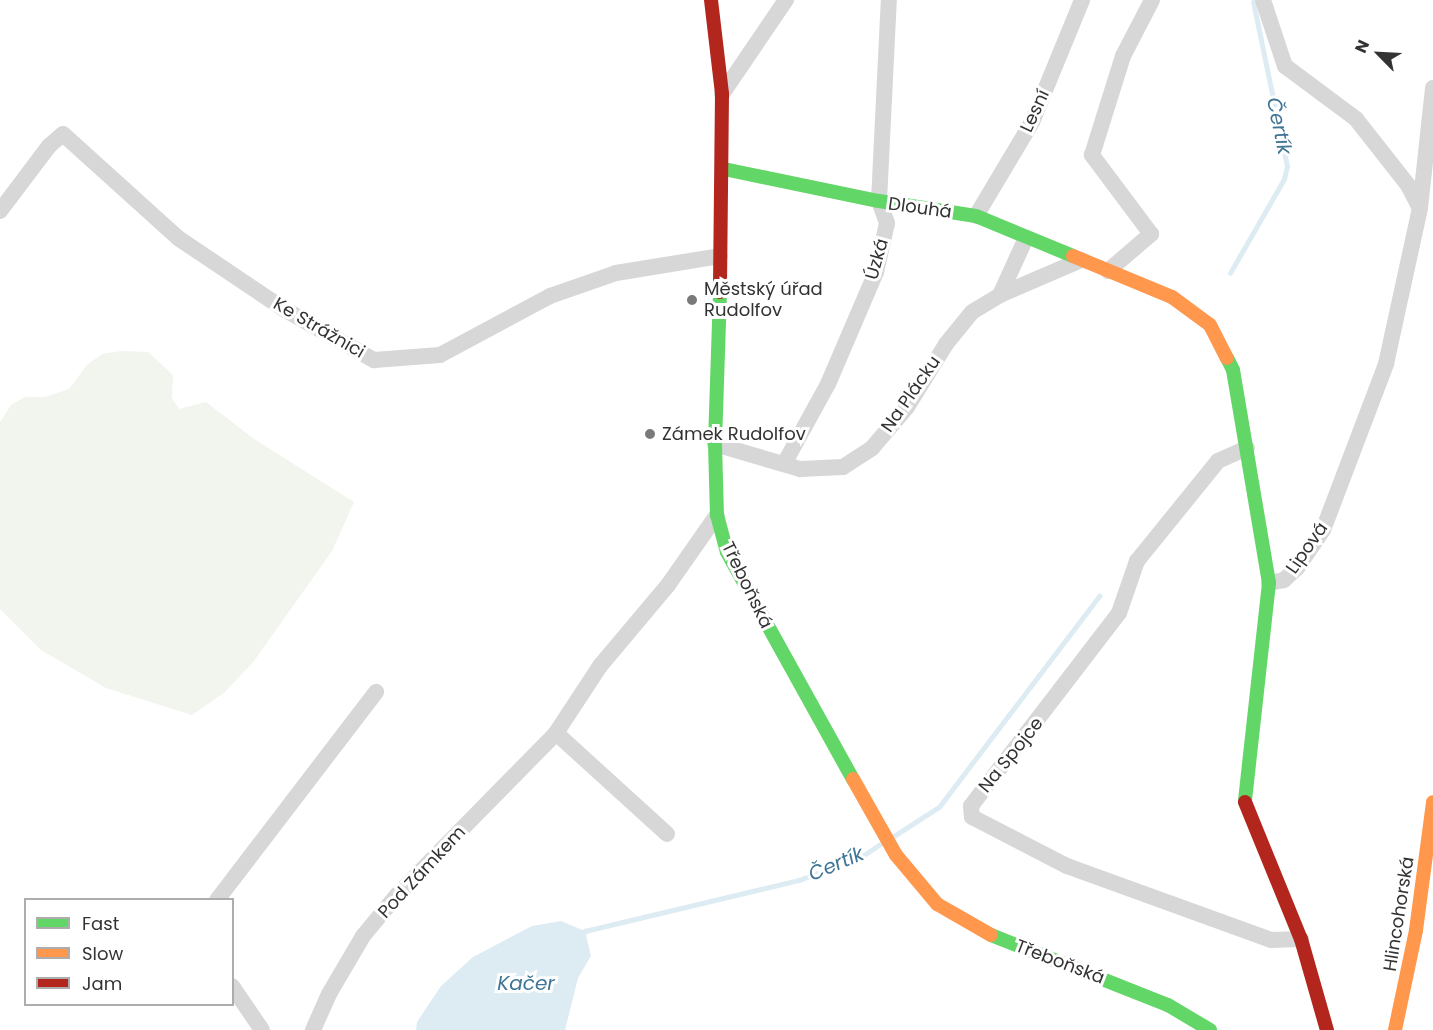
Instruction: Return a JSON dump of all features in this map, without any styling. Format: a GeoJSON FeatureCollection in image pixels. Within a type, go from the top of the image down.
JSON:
{"type":"FeatureCollection","features":[{"type":"Feature","properties":{"kind":"street","name":"Třeboňská"},"geometry":{"type":"LineString","coordinates":[[711,0],[722,94],[724,169],[714,444],[717,515],[727,552],[747,593],[896,855],[937,904],[963,922],[1168,1005],[1210,1030]]}},
{"type":"Feature","properties":{"kind":"street"},"geometry":{"type":"LineString","coordinates":[[722,94],[786,0]]}},
{"type":"Feature","properties":{"kind":"street","name":"Úzká"},"geometry":{"type":"LineString","coordinates":[[784,464],[828,384],[876,272],[887,223],[879,201],[889,0]]}},
{"type":"Feature","properties":{"kind":"street","name":"Lesní"},"geometry":{"type":"LineString","coordinates":[[976,216],[1032,122],[1082,0]]}},
{"type":"Feature","properties":{"kind":"street"},"geometry":{"type":"LineString","coordinates":[[1108,271],[1151,234],[1092,155],[1123,56],[1152,0]]}},
{"type":"Feature","properties":{"kind":"street"},"geometry":{"type":"LineString","coordinates":[[1263,0],[1285,66],[1356,120],[1426,209]]}},
{"type":"Feature","properties":{"kind":"street","name":"Lipová"},"geometry":{"type":"LineString","coordinates":[[1326,1030],[1301,939],[1244,807],[1269,583],[1284,580],[1297,568],[1323,530],[1344,482],[1386,364],[1426,209],[1433,88]]}},
{"type":"Feature","properties":{"kind":"street","name":"Ke Strážnici"},"geometry":{"type":"LineString","coordinates":[[0,211],[49,146],[63,134],[178,238],[282,308],[374,360],[440,354],[550,296],[594,280],[644,266],[720,256]]}},
{"type":"Feature","properties":{"kind":"street","name":"Dlouhá"},"geometry":{"type":"LineString","coordinates":[[724,169],[879,201],[976,216],[1172,297],[1210,325],[1233,370],[1248,448],[1254,510],[1269,583]]}},
{"type":"Feature","properties":{"kind":"street"},"geometry":{"type":"LineString","coordinates":[[1000,295],[1026,238]]}},
{"type":"Feature","properties":{"kind":"street","name":"Na Plácku"},"geometry":{"type":"LineString","coordinates":[[714,444],[800,469],[843,467],[872,448],[907,407],[946,344],[972,312],[1000,295],[1081,260]]}},
{"type":"Feature","properties":{"kind":"street","name":"Na Spojce"},"geometry":{"type":"LineString","coordinates":[[1248,448],[1218,461],[1137,561],[1119,613],[971,806],[972,818],[1067,866],[1271,940],[1301,939]]}},
{"type":"Feature","properties":{"kind":"street","name":"Pod Zámkem"},"geometry":{"type":"LineString","coordinates":[[313,1030],[343,968],[370,927],[398,894],[556,733],[600,666],[668,585],[717,515]]}},
{"type":"Feature","properties":{"kind":"street"},"geometry":{"type":"LineString","coordinates":[[219,898],[376,692]]}},
{"type":"Feature","properties":{"kind":"street"},"geometry":{"type":"LineString","coordinates":[[556,733],[667,834]]}},
{"type":"Feature","properties":{"kind":"street","name":"Hlincohorská"},"geometry":{"type":"LineString","coordinates":[[1395,1030],[1416,930],[1433,802]]}},
{"type":"Feature","properties":{"kind":"street"},"geometry":{"type":"LineString","coordinates":[[234,989],[262,1030]]}},
{"type":"Feature","properties":{"kind":"shaded area"},"geometry":{"type":"Polygon","coordinates":[[[121,351],[148,352],[173,375],[172,398],[179,409],[206,402],[254,439],[354,502],[332,551],[254,661],[225,692],[192,715],[106,688],[41,650],[0,609],[0,422],[11,405],[25,397],[45,397],[69,389],[87,365],[102,354],[121,351]]]}},
{"type":"Feature","properties":{"kind":"water","name":"Kačer"},"geometry":{"type":"Polygon","coordinates":[[[561,921],[585,931],[591,956],[578,978],[565,1030],[416,1030],[417,1022],[441,986],[473,957],[532,926],[561,921]]]}},
{"type":"Feature","properties":{"kind":"waterway","name":"Čertík"},"geometry":{"type":"LineString","coordinates":[[1230,273],[1284,179],[1287,166],[1253,2]]}},
{"type":"Feature","properties":{"kind":"waterway","name":"Čertík"},"geometry":{"type":"LineString","coordinates":[[894,836],[939,807],[1099,596]]}},
{"type":"Feature","properties":{"kind":"waterway","name":"Čertík"},"geometry":{"type":"LineString","coordinates":[[582,935],[585,931],[799,880],[861,857],[882,843]]}},
{"type":"Feature","properties":{"kind":"traffic: fast"},"geometry":{"type":"LineString","coordinates":[[724,169],[879,201],[976,216],[1073,256]]}},
{"type":"Feature","properties":{"kind":"traffic: fast"},"geometry":{"type":"LineString","coordinates":[[720,292],[715,444],[717,515],[727,552],[853,779]]}},
{"type":"Feature","properties":{"kind":"traffic: fast"},"geometry":{"type":"LineString","coordinates":[[1227,358],[1233,370],[1269,583],[1245,802]]}},
{"type":"Feature","properties":{"kind":"traffic: fast"},"geometry":{"type":"LineString","coordinates":[[991,935],[1168,1005],[1210,1030]]}},
{"type":"Feature","properties":{"kind":"traffic: slow"},"geometry":{"type":"LineString","coordinates":[[1073,256],[1172,297],[1210,325],[1227,358]]}},
{"type":"Feature","properties":{"kind":"traffic: slow"},"geometry":{"type":"LineString","coordinates":[[853,779],[896,855],[937,904],[991,935]]}},
{"type":"Feature","properties":{"kind":"traffic: slow"},"geometry":{"type":"LineString","coordinates":[[1395,1030],[1416,930],[1433,802]]}},
{"type":"Feature","properties":{"kind":"traffic: jam"},"geometry":{"type":"LineString","coordinates":[[711,0],[722,94],[720,292]]}},
{"type":"Feature","properties":{"kind":"traffic: jam"},"geometry":{"type":"LineString","coordinates":[[1245,802],[1301,939],[1327,1030]]}},
{"type":"Feature","properties":{"kind":"place","name":"Městský úřad Rudolfov"},"geometry":{"type":"Point","coordinates":[692,300]}},
{"type":"Feature","properties":{"kind":"place","name":"Zámek Rudolfov"},"geometry":{"type":"Point","coordinates":[650,434]}}]}
